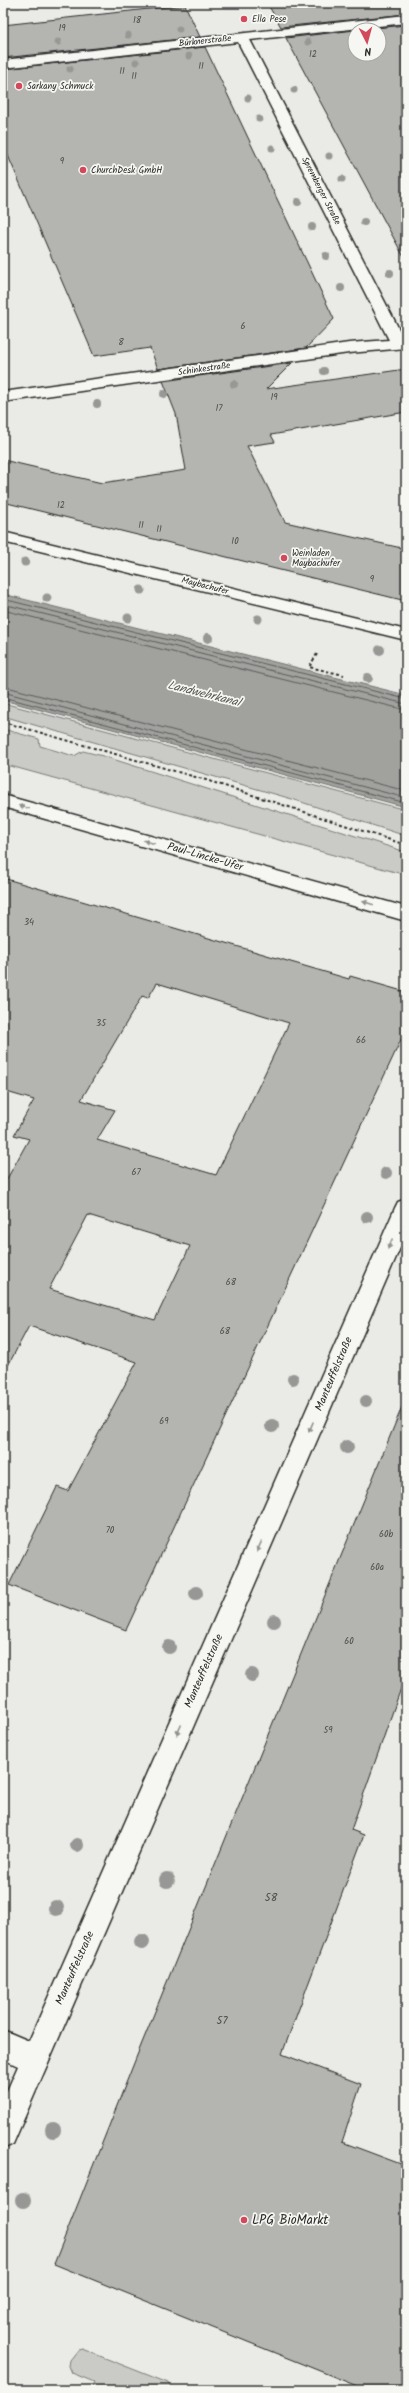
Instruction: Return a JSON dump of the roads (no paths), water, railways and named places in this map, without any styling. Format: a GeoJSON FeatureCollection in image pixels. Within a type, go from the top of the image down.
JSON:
{"type":"FeatureCollection","features":[{"type":"Feature","properties":{"kind":"street","name":"Bürknerstraße"},"geometry":{"type":"LineString","coordinates":[[3,64],[406,19]]}},
{"type":"Feature","properties":{"kind":"street","name":"Spremberger Straße"},"geometry":{"type":"LineString","coordinates":[[242,37],[402,344]]}},
{"type":"Feature","properties":{"kind":"street","name":"Schinkestraße"},"geometry":{"type":"LineString","coordinates":[[3,397],[349,348],[402,344]]}},
{"type":"Feature","properties":{"kind":"street","name":"Maybachufer"},"geometry":{"type":"LineString","coordinates":[[3,537],[406,635]]}},
{"type":"Feature","properties":{"kind":"street","name":"Paul-Lincke-Ufer"},"geometry":{"type":"LineString","coordinates":[[3,801],[406,914]]}},
{"type":"Feature","properties":{"kind":"street","name":"Manteuffelstraße"},"geometry":{"type":"LineString","coordinates":[[3,2134],[406,1208]]}},
{"type":"Feature","properties":{"kind":"street"},"geometry":{"type":"LineString","coordinates":[[3,2044],[36,2058]]}},
{"type":"Feature","properties":{"kind":"water","name":"Landwehrkanal"},"geometry":{"type":"Polygon","coordinates":[[[3,594],[406,695],[406,807],[3,700],[3,594]]]}},
{"type":"Feature","properties":{"kind":"place","name":"Ella Pese"},"geometry":{"type":"Point","coordinates":[244,19]}},
{"type":"Feature","properties":{"kind":"place","name":"Sarkany Schmuck"},"geometry":{"type":"Point","coordinates":[19,86]}},
{"type":"Feature","properties":{"kind":"place","name":"ChurchDesk GmbH"},"geometry":{"type":"Point","coordinates":[83,170]}},
{"type":"Feature","properties":{"kind":"place","name":"Weinladen Maybachufer"},"geometry":{"type":"Point","coordinates":[284,558]}},
{"type":"Feature","properties":{"kind":"place","name":"LPG BioMarkt"},"geometry":{"type":"Point","coordinates":[244,2220]}}]}
